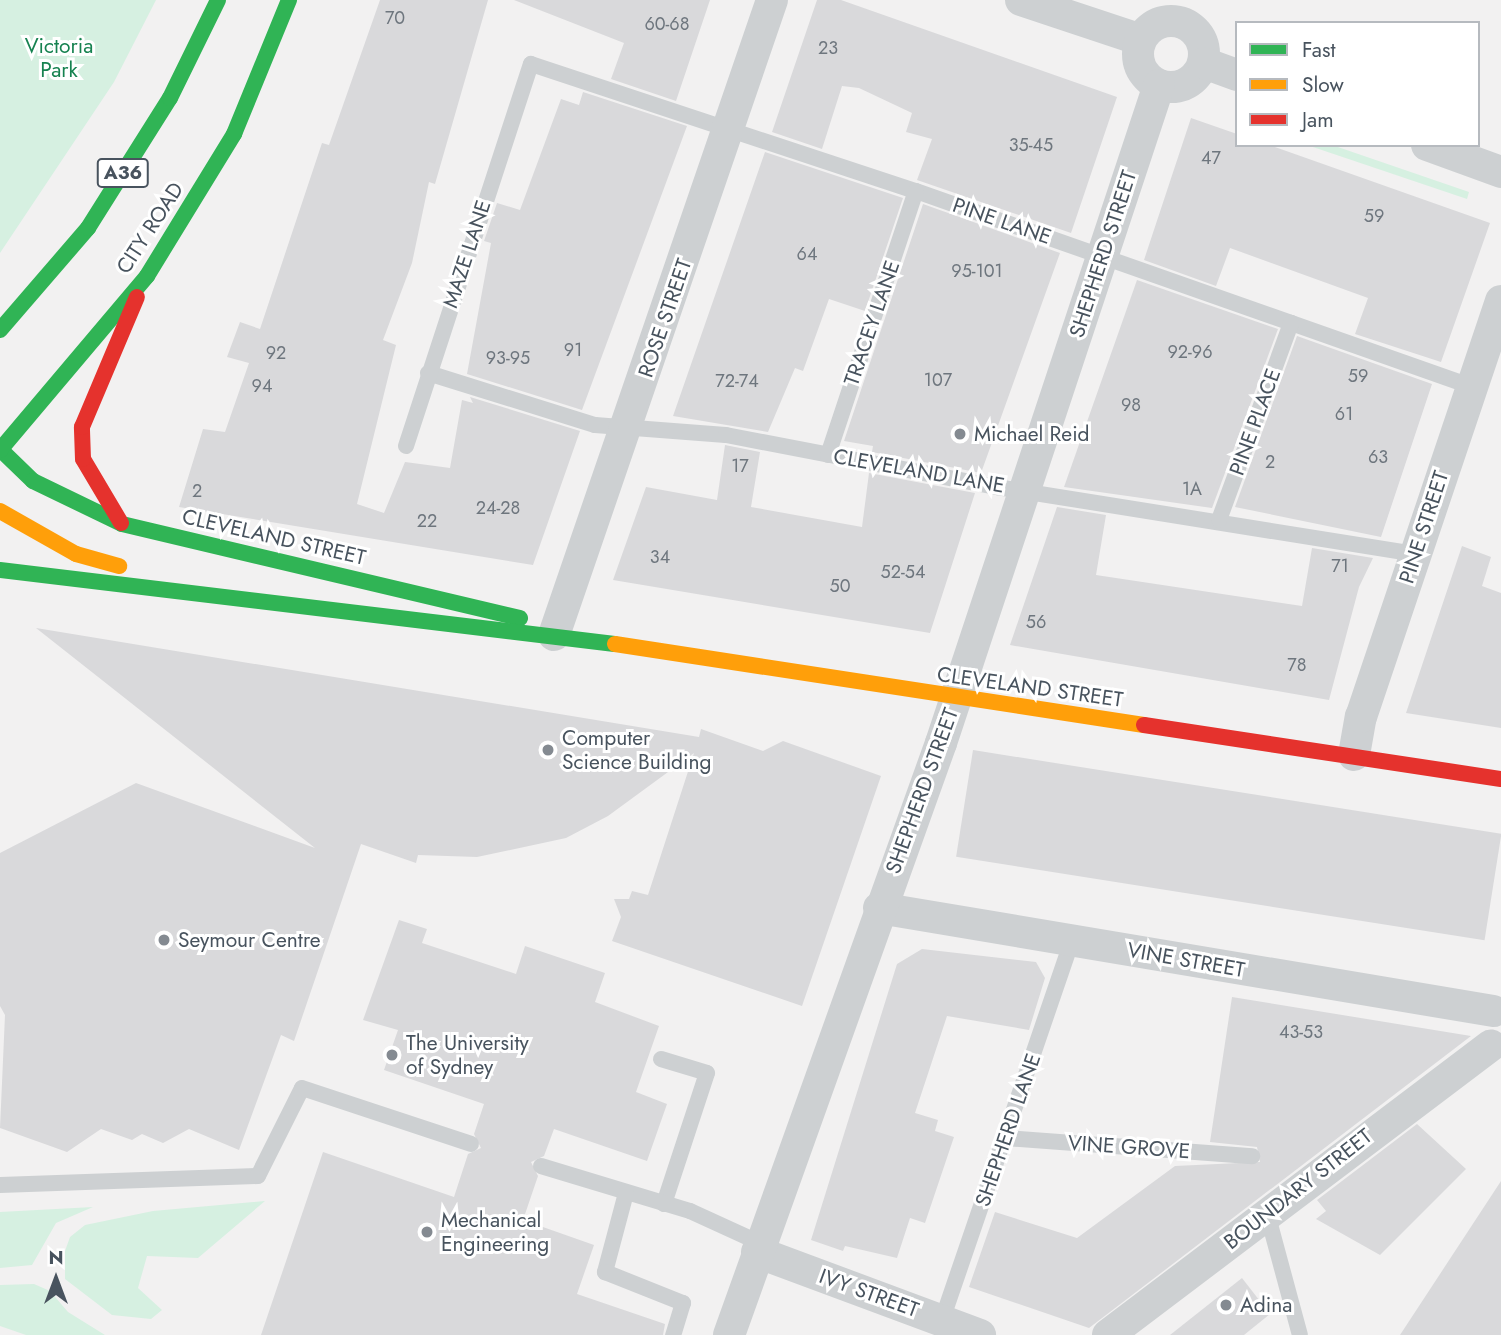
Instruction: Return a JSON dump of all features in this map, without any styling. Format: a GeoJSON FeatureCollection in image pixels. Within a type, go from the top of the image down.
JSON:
{"type":"FeatureCollection","features":[{"type":"Feature","properties":{"kind":"main road","name":"A36"},"geometry":{"type":"LineString","coordinates":[[0,330],[88,228],[170,98],[218,0]]}},
{"type":"Feature","properties":{"kind":"main road","name":"CITY ROAD"},"geometry":{"type":"LineString","coordinates":[[0,449],[147,276],[234,134],[289,0]]}},
{"type":"Feature","properties":{"kind":"main road"},"geometry":{"type":"LineString","coordinates":[[122,524],[87,468],[82,427],[147,276]]}},
{"type":"Feature","properties":{"kind":"main road","name":"CLEVELAND STREET"},"geometry":{"type":"LineString","coordinates":[[0,449],[33,481],[122,524],[502,610],[555,635]]}},
{"type":"Feature","properties":{"kind":"main road","name":"CLEVELAND STREET"},"geometry":{"type":"LineString","coordinates":[[0,511],[76,554],[205,592]]}},
{"type":"Feature","properties":{"kind":"main road","name":"CLEVELAND STREET"},"geometry":{"type":"LineString","coordinates":[[0,570],[205,592],[504,635],[555,635],[956,699],[1354,755],[1501,779]]}},
{"type":"Feature","properties":{"kind":"street","name":"ROSE STREET"},"geometry":{"type":"LineString","coordinates":[[555,635],[772,0]]}},
{"type":"Feature","properties":{"kind":"street"},"geometry":{"type":"LineString","coordinates":[[1021,0],[1141,40]]}},
{"type":"Feature","properties":{"kind":"street"},"geometry":{"type":"LineString","coordinates":[[1186,11],[1202,39],[1204,63],[1186,83],[1160,85],[1141,68],[1141,40],[1157,24],[1186,11]]}},
{"type":"Feature","properties":{"kind":"street"},"geometry":{"type":"LineString","coordinates":[[1204,63],[1235,74]]}},
{"type":"Feature","properties":{"kind":"street","name":"SHEPHERD STREET"},"geometry":{"type":"LineString","coordinates":[[729,1335],[879,908],[956,699],[1023,489],[1160,85]]}},
{"type":"Feature","properties":{"kind":"street"},"geometry":{"type":"LineString","coordinates":[[1432,147],[1501,173]]}},
{"type":"Feature","properties":{"kind":"street","name":"PINE STREET"},"geometry":{"type":"LineString","coordinates":[[1354,755],[1470,386],[1501,301]]}},
{"type":"Feature","properties":{"kind":"street","name":"VINE STREET"},"geometry":{"type":"LineString","coordinates":[[879,908],[1497,1009]]}},
{"type":"Feature","properties":{"kind":"street"},"geometry":{"type":"LineString","coordinates":[[1496,1049],[1485,1029],[1497,1009]]}},
{"type":"Feature","properties":{"kind":"street","name":"BOUNDARY STREET"},"geometry":{"type":"LineString","coordinates":[[1108,1335],[1267,1213],[1496,1049]]}},
{"type":"Feature","properties":{"kind":"street","name":"IVY STREET"},"geometry":{"type":"LineString","coordinates":[[759,1248],[979,1335]]}},
{"type":"Feature","properties":{"kind":"lane","name":"PINE LANE"},"geometry":{"type":"LineString","coordinates":[[531,64],[916,191],[1470,386]]}},
{"type":"Feature","properties":{"kind":"lane","name":"MAZE LANE"},"geometry":{"type":"LineString","coordinates":[[406,446],[531,64]]}},
{"type":"Feature","properties":{"kind":"lane","name":"TRACEY LANE"},"geometry":{"type":"LineString","coordinates":[[828,455],[916,191]]}},
{"type":"Feature","properties":{"kind":"lane","name":"PINE PLACE"},"geometry":{"type":"LineString","coordinates":[[1219,520],[1291,323]]}},
{"type":"Feature","properties":{"kind":"lane","name":"CLEVELAND LANE"},"geometry":{"type":"LineString","coordinates":[[428,373],[595,425],[629,424],[726,435],[1023,489],[1416,554]]}},
{"type":"Feature","properties":{"kind":"lane","name":"SHEPHERD LANE"},"geometry":{"type":"LineString","coordinates":[[942,1320],[1073,940]]}},
{"type":"Feature","properties":{"kind":"lane"},"geometry":{"type":"LineString","coordinates":[[661,1059],[707,1073],[664,1204]]}},
{"type":"Feature","properties":{"kind":"lane"},"geometry":{"type":"LineString","coordinates":[[0,1185],[258,1177],[302,1088],[471,1144]]}},
{"type":"Feature","properties":{"kind":"lane","name":"VINE GROVE"},"geometry":{"type":"LineString","coordinates":[[1005,1138],[1252,1156]]}},
{"type":"Feature","properties":{"kind":"lane"},"geometry":{"type":"LineString","coordinates":[[541,1166],[690,1211],[759,1248]]}},
{"type":"Feature","properties":{"kind":"lane"},"geometry":{"type":"LineString","coordinates":[[626,1193],[605,1272],[683,1303],[673,1335]]}},
{"type":"Feature","properties":{"kind":"lane"},"geometry":{"type":"LineString","coordinates":[[1267,1213],[1300,1335]]}},
{"type":"Feature","properties":{"kind":"green space","name":"Victoria Park"},"geometry":{"type":"Polygon","coordinates":[[[0,0],[156,0],[114,82],[0,253],[0,0]]]}},
{"type":"Feature","properties":{"kind":"green space"},"geometry":{"type":"Polygon","coordinates":[[[1313,147],[1338,147],[1469,192],[1467,199],[1313,147]]]}},
{"type":"Feature","properties":{"kind":"green space"},"geometry":{"type":"Polygon","coordinates":[[[265,1201],[198,1258],[147,1256],[138,1288],[162,1310],[151,1319],[112,1315],[65,1279],[65,1251],[70,1237],[85,1225],[153,1211],[265,1201]]]}},
{"type":"Feature","properties":{"kind":"green space"},"geometry":{"type":"Polygon","coordinates":[[[93,1207],[56,1223],[32,1265],[0,1268],[0,1212],[93,1207]]]}},
{"type":"Feature","properties":{"kind":"green space"},"geometry":{"type":"Polygon","coordinates":[[[34,1284],[50,1291],[68,1312],[105,1335],[26,1335],[0,1326],[0,1285],[34,1284]]]}},
{"type":"Feature","properties":{"kind":"building"},"geometry":{"type":"Polygon","coordinates":[[[380,0],[488,0],[435,184],[429,182],[412,263],[383,340],[396,345],[357,504],[384,513],[405,462],[450,468],[462,400],[473,403],[470,397],[580,431],[533,565],[179,507],[203,429],[225,432],[249,363],[227,357],[240,322],[260,329],[322,143],[329,145],[380,0]]]}},
{"type":"Feature","properties":{"kind":"building"},"geometry":{"type":"Polygon","coordinates":[[[514,0],[710,0],[676,101],[611,79],[624,43],[514,0]]]}},
{"type":"Feature","properties":{"kind":"building"},"geometry":{"type":"Polygon","coordinates":[[[817,0],[841,0],[1117,97],[1071,233],[917,180],[932,139],[906,132],[912,113],[859,88],[842,86],[822,149],[772,132],[817,0]]]}},
{"type":"Feature","properties":{"kind":"building"},"geometry":{"type":"Polygon","coordinates":[[[583,92],[687,126],[582,410],[467,374],[491,243],[484,241],[497,203],[520,210],[561,99],[579,105],[583,92]]]}},
{"type":"Feature","properties":{"kind":"building"},"geometry":{"type":"Polygon","coordinates":[[[1191,118],[1235,133],[1235,147],[1275,147],[1490,223],[1441,362],[1355,334],[1368,298],[1230,248],[1216,286],[1144,260],[1191,118]]]}},
{"type":"Feature","properties":{"kind":"building"},"geometry":{"type":"Polygon","coordinates":[[[765,152],[903,198],[865,311],[829,299],[803,371],[795,368],[768,432],[673,416],[765,152]]]}},
{"type":"Feature","properties":{"kind":"building"},"geometry":{"type":"Polygon","coordinates":[[[923,204],[1060,253],[981,473],[872,452],[873,446],[844,441],[923,204]]]}},
{"type":"Feature","properties":{"kind":"building"},"geometry":{"type":"Polygon","coordinates":[[[1137,280],[1278,329],[1212,508],[1064,487],[1137,280]]]}},
{"type":"Feature","properties":{"kind":"building"},"geometry":{"type":"Polygon","coordinates":[[[1297,336],[1432,384],[1381,537],[1235,507],[1297,336]]]}},
{"type":"Feature","properties":{"kind":"building"},"geometry":{"type":"Polygon","coordinates":[[[725,445],[760,452],[751,507],[862,527],[869,473],[975,493],[930,633],[613,580],[646,487],[717,500],[725,445]]]}},
{"type":"Feature","properties":{"kind":"building"},"geometry":{"type":"Polygon","coordinates":[[[1057,507],[1106,515],[1096,575],[1302,606],[1312,548],[1373,558],[1359,587],[1329,700],[1010,645],[1057,507]]]}},
{"type":"Feature","properties":{"kind":"building"},"geometry":{"type":"Polygon","coordinates":[[[1462,546],[1491,557],[1482,586],[1501,593],[1501,728],[1406,713],[1462,546]]]}},
{"type":"Feature","properties":{"kind":"building"},"geometry":{"type":"Polygon","coordinates":[[[36,628],[699,737],[701,729],[763,751],[783,741],[881,776],[802,1006],[612,941],[621,917],[614,899],[629,899],[632,891],[648,895],[694,753],[608,816],[566,838],[477,857],[418,855],[416,863],[361,844],[294,1041],[281,1035],[239,1150],[189,1129],[163,1143],[142,1134],[132,1140],[101,1129],[67,1152],[0,1128],[5,1015],[0,1006],[0,853],[136,783],[315,848],[36,628]]]}},
{"type":"Feature","properties":{"kind":"building"},"geometry":{"type":"Polygon","coordinates":[[[973,750],[1501,834],[1485,940],[956,857],[973,750]]]}},
{"type":"Feature","properties":{"kind":"building"},"geometry":{"type":"Polygon","coordinates":[[[399,920],[427,929],[422,943],[516,974],[525,946],[605,973],[595,1002],[659,1026],[636,1092],[667,1104],[647,1161],[554,1129],[544,1156],[531,1162],[538,1176],[523,1220],[594,1245],[577,1294],[665,1324],[663,1335],[261,1335],[323,1152],[454,1197],[468,1154],[481,1148],[474,1134],[484,1104],[384,1070],[398,1030],[363,1020],[399,920]]]}},
{"type":"Feature","properties":{"kind":"building"},"geometry":{"type":"Polygon","coordinates":[[[922,949],[1036,962],[1045,978],[1029,1030],[947,1016],[915,1113],[938,1120],[935,1131],[954,1137],[925,1223],[910,1218],[897,1258],[845,1246],[843,1251],[811,1240],[897,964],[922,949]]]}},
{"type":"Feature","properties":{"kind":"building"},"geometry":{"type":"Polygon","coordinates":[[[1232,997],[1471,1036],[1089,1328],[969,1287],[995,1212],[1077,1238],[1175,1166],[1260,1162],[1257,1147],[1210,1142],[1232,997]]]}},
{"type":"Feature","properties":{"kind":"building"},"geometry":{"type":"Polygon","coordinates":[[[1417,1124],[1466,1169],[1380,1255],[1316,1219],[1326,1211],[1317,1200],[1417,1124]]]}},
{"type":"Feature","properties":{"kind":"building"},"geometry":{"type":"Polygon","coordinates":[[[1501,1181],[1501,1335],[1400,1335],[1501,1181]]]}},
{"type":"Feature","properties":{"kind":"building","name":"Adina"},"geometry":{"type":"Polygon","coordinates":[[[1242,1278],[1270,1314],[1244,1335],[1170,1335],[1242,1278]]]}},
{"type":"Feature","properties":{"kind":"traffic: fast"},"geometry":{"type":"LineString","coordinates":[[0,330],[88,228],[170,98],[218,0]]}},
{"type":"Feature","properties":{"kind":"traffic: fast"},"geometry":{"type":"LineString","coordinates":[[0,450],[147,276],[234,134],[289,0]]}},
{"type":"Feature","properties":{"kind":"traffic: fast"},"geometry":{"type":"LineString","coordinates":[[0,449],[33,481],[122,524],[520,618]]}},
{"type":"Feature","properties":{"kind":"traffic: fast"},"geometry":{"type":"LineString","coordinates":[[0,570],[615,644]]}},
{"type":"Feature","properties":{"kind":"traffic: slow"},"geometry":{"type":"LineString","coordinates":[[0,511],[76,554],[119,566]]}},
{"type":"Feature","properties":{"kind":"traffic: slow"},"geometry":{"type":"LineString","coordinates":[[615,644],[1144,725]]}},
{"type":"Feature","properties":{"kind":"traffic: jam"},"geometry":{"type":"LineString","coordinates":[[121,523],[83,459],[82,427],[137,297]]}},
{"type":"Feature","properties":{"kind":"traffic: jam"},"geometry":{"type":"LineString","coordinates":[[1144,725],[1501,779]]}},
{"type":"Feature","properties":{"kind":"place","name":"Michael Reid"},"geometry":{"type":"Point","coordinates":[960,434]}},
{"type":"Feature","properties":{"kind":"place","name":"Computer Science Building"},"geometry":{"type":"Point","coordinates":[548,750]}},
{"type":"Feature","properties":{"kind":"place","name":"Seymour Centre"},"geometry":{"type":"Point","coordinates":[164,940]}},
{"type":"Feature","properties":{"kind":"place","name":"The University of Sydney"},"geometry":{"type":"Point","coordinates":[392,1055]}},
{"type":"Feature","properties":{"kind":"place","name":"Mechanical Engineering"},"geometry":{"type":"Point","coordinates":[427,1232]}},
{"type":"Feature","properties":{"kind":"place","name":"Adina"},"geometry":{"type":"Point","coordinates":[1226,1305]}}]}
